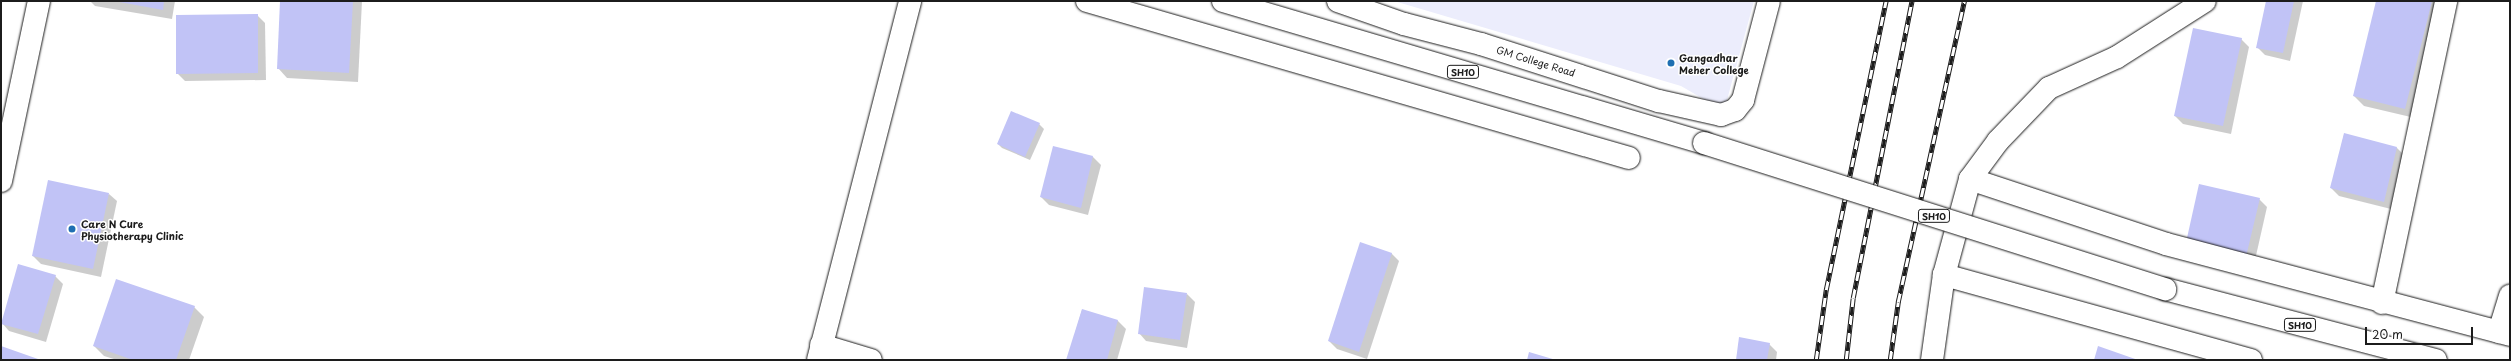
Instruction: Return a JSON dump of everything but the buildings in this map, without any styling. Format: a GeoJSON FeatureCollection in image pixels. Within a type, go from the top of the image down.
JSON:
{"type":"FeatureCollection","features":[{"type":"Feature","properties":{"kind":"street"},"geometry":{"type":"LineString","coordinates":[[1,181],[39,1]]}},
{"type":"Feature","properties":{"kind":"street"},"geometry":{"type":"LineString","coordinates":[[871,360],[820,352],[910,1]]}},
{"type":"Feature","properties":{"kind":"street"},"geometry":{"type":"LineString","coordinates":[[1087,1],[1629,158]]}},
{"type":"Feature","properties":{"kind":"street","name":"SH10"},"geometry":{"type":"LineString","coordinates":[[1223,1],[1704,143],[2165,289],[2436,360]]}},
{"type":"Feature","properties":{"kind":"street","name":"GM College Road"},"geometry":{"type":"LineString","coordinates":[[1338,1],[1404,24],[1481,44],[1659,101],[1721,115],[1735,110],[1743,100],[1769,1]]}},
{"type":"Feature","properties":{"kind":"street"},"geometry":{"type":"LineString","coordinates":[[1932,360],[1944,275],[1970,179],[1998,141],[2049,88],[2117,57],[2205,1]]}},
{"type":"Feature","properties":{"kind":"street"},"geometry":{"type":"LineString","coordinates":[[2382,303],[2446,1]]}},
{"type":"Feature","properties":{"kind":"street"},"geometry":{"type":"LineString","coordinates":[[1970,179],[2166,244],[2382,303],[2504,333],[2510,296]]}},
{"type":"Feature","properties":{"kind":"street"},"geometry":{"type":"LineString","coordinates":[[1944,275],[2251,360]]}},
{"type":"Feature","properties":{"kind":"shaded area","name":"Gangadhar Meher College"},"geometry":{"type":"Polygon","coordinates":[[[1394,1],[1754,1],[1724,111],[1681,86],[1394,1]]]}},
{"type":"Feature","properties":{"kind":"railway"},"geometry":{"type":"LineString","coordinates":[[1816,360],[1826,290],[1886,1]]}},
{"type":"Feature","properties":{"kind":"railway"},"geometry":{"type":"LineString","coordinates":[[1846,360],[1853,298],[1912,1]]}},
{"type":"Feature","properties":{"kind":"railway"},"geometry":{"type":"LineString","coordinates":[[1890,360],[1898,302],[1964,1]]}},
{"type":"Feature","properties":{"kind":"place","name":"Gangadhar Meher College"},"geometry":{"type":"Point","coordinates":[1671,63]}},
{"type":"Feature","properties":{"kind":"place","name":"Care N Cure Physiotherapy Clinic"},"geometry":{"type":"Point","coordinates":[72,229]}}]}
